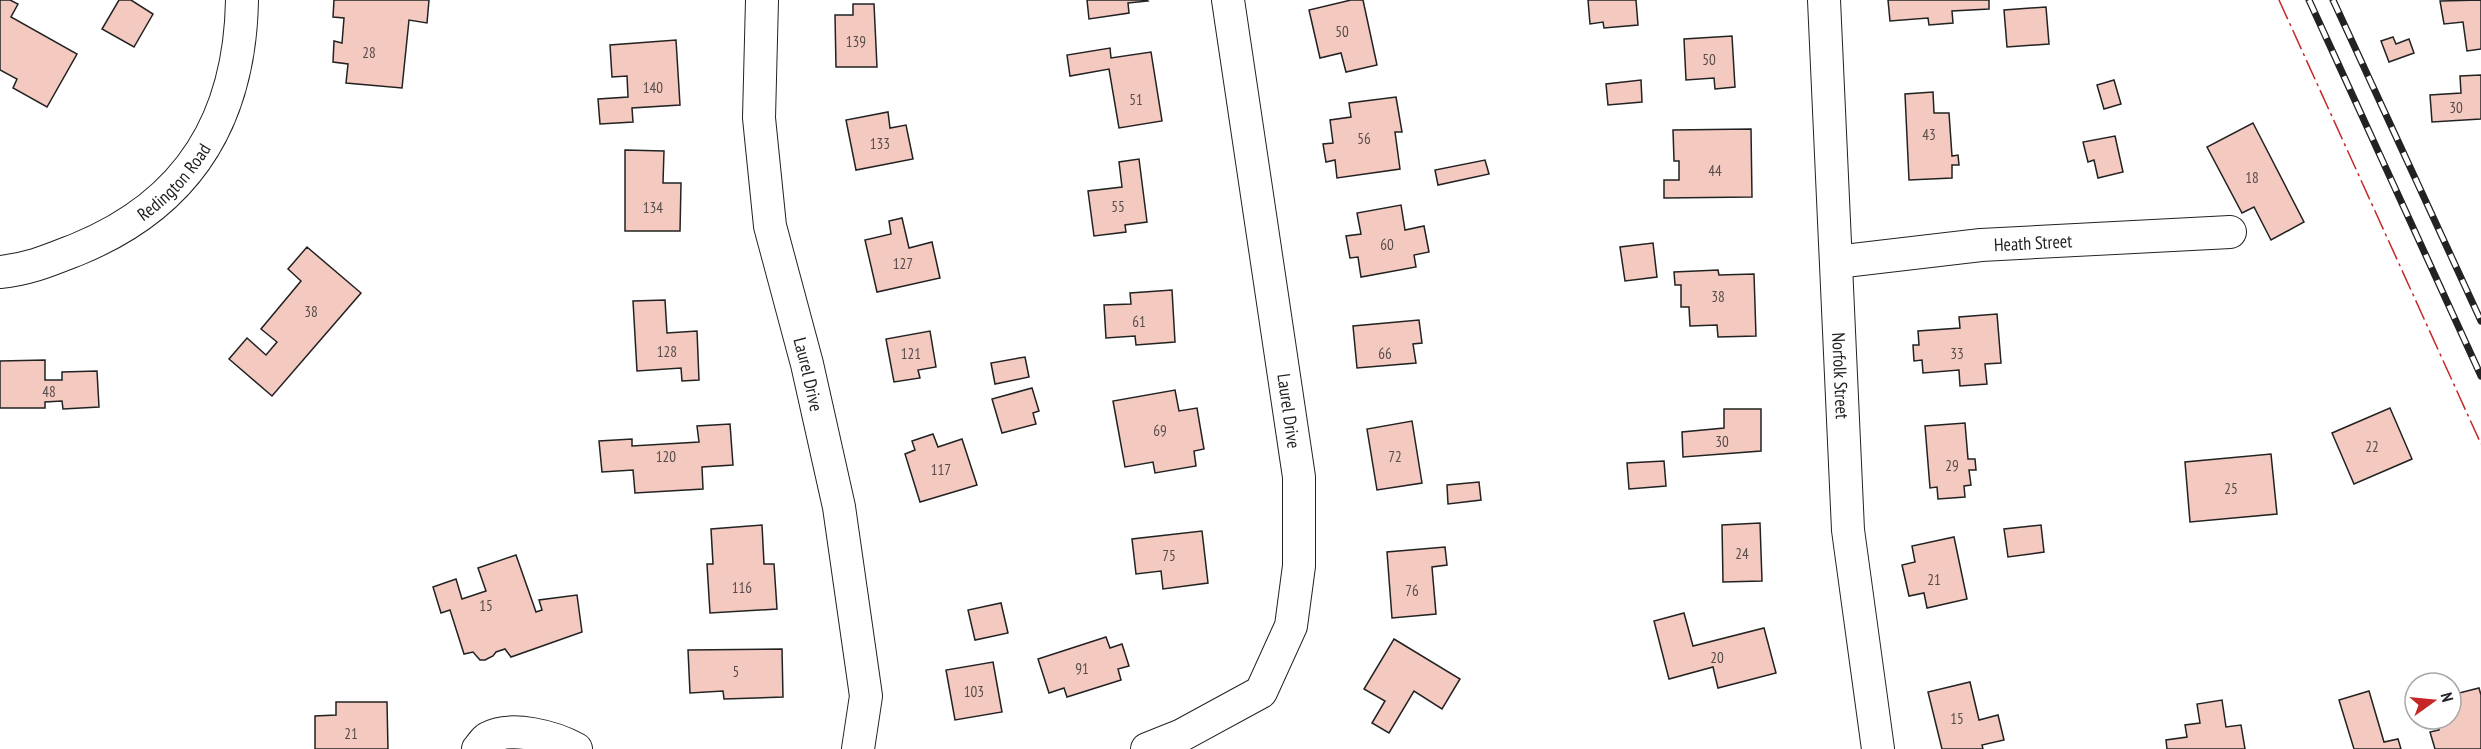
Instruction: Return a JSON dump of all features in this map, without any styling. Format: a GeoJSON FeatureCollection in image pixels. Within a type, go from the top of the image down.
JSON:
{"type":"FeatureCollection","features":[{"type":"Feature","properties":{"kind":"street","name":"Redington Road"},"geometry":{"type":"LineString","coordinates":[[0,272],[25,270],[90,244],[126,225],[160,200],[192,168],[218,124],[233,74],[242,19],[242,0]]}},
{"type":"Feature","properties":{"kind":"street","name":"Laurel Drive"},"geometry":{"type":"LineString","coordinates":[[762,0],[759,118],[770,226],[807,364],[839,507],[866,696],[858,749]]}},
{"type":"Feature","properties":{"kind":"street","name":"Laurel Drive"},"geometry":{"type":"LineString","coordinates":[[1147,749],[1182,735],[1261,692],[1291,626],[1299,566],[1299,477],[1228,0]]}},
{"type":"Feature","properties":{"kind":"street","name":"Norfolk Street"},"geometry":{"type":"LineString","coordinates":[[1824,0],[1848,530],[1878,749]]}},
{"type":"Feature","properties":{"kind":"street","name":"Heath Street"},"geometry":{"type":"LineString","coordinates":[[1836,262],[1981,245],[2230,232]]}},
{"type":"Feature","properties":{"kind":"street"},"geometry":{"type":"LineString","coordinates":[[478,749],[487,738],[509,733],[539,734],[576,749]]}},
{"type":"Feature","properties":{"kind":"building"},"geometry":{"type":"Polygon","coordinates":[[[0,0],[10,0],[18,4],[11,17],[77,54],[47,107],[13,88],[17,79],[0,70],[0,0]]]}},
{"type":"Feature","properties":{"kind":"building"},"geometry":{"type":"Polygon","coordinates":[[[119,0],[131,0],[153,14],[134,47],[102,29],[119,0]]]}},
{"type":"Feature","properties":{"kind":"building"},"geometry":{"type":"Polygon","coordinates":[[[334,0],[429,0],[427,23],[409,20],[402,88],[346,83],[348,64],[333,62],[334,41],[342,43],[344,18],[333,17],[334,0]]]}},
{"type":"Feature","properties":{"kind":"building"},"geometry":{"type":"Polygon","coordinates":[[[1087,0],[1148,1],[1128,3],[1129,13],[1089,19],[1087,0]]]}},
{"type":"Feature","properties":{"kind":"building"},"geometry":{"type":"Polygon","coordinates":[[[1351,0],[1363,0],[1377,65],[1346,72],[1341,53],[1320,58],[1309,10],[1351,0]]]}},
{"type":"Feature","properties":{"kind":"building"},"geometry":{"type":"Polygon","coordinates":[[[1588,0],[1636,0],[1638,25],[1604,28],[1603,22],[1590,24],[1588,0]]]}},
{"type":"Feature","properties":{"kind":"building"},"geometry":{"type":"Polygon","coordinates":[[[1888,0],[1989,0],[1989,9],[1952,11],[1953,23],[1929,25],[1928,18],[1890,21],[1888,0]]]}},
{"type":"Feature","properties":{"kind":"building"},"geometry":{"type":"Polygon","coordinates":[[[2481,0],[2481,49],[2467,51],[2463,22],[2444,24],[2440,1],[2481,0]]]}},
{"type":"Feature","properties":{"kind":"building"},"geometry":{"type":"Polygon","coordinates":[[[853,4],[874,4],[877,67],[836,67],[835,15],[853,15],[853,4]]]}},
{"type":"Feature","properties":{"kind":"building"},"geometry":{"type":"Polygon","coordinates":[[[2046,7],[2049,44],[2007,47],[2004,10],[2046,7]]]}},
{"type":"Feature","properties":{"kind":"building"},"geometry":{"type":"Polygon","coordinates":[[[1732,36],[1735,87],[1715,89],[1714,78],[1686,80],[1684,39],[1732,36]]]}},
{"type":"Feature","properties":{"kind":"building"},"geometry":{"type":"Polygon","coordinates":[[[2393,37],[2396,44],[2409,39],[2414,53],[2389,62],[2381,41],[2393,37]]]}},
{"type":"Feature","properties":{"kind":"building"},"geometry":{"type":"Polygon","coordinates":[[[676,40],[680,105],[632,108],[633,122],[600,124],[598,99],[628,97],[627,76],[612,77],[610,45],[676,40]]]}},
{"type":"Feature","properties":{"kind":"building"},"geometry":{"type":"Polygon","coordinates":[[[1110,48],[1111,58],[1151,52],[1162,121],[1119,128],[1109,69],[1070,76],[1067,55],[1110,48]]]}},
{"type":"Feature","properties":{"kind":"building"},"geometry":{"type":"Polygon","coordinates":[[[2481,75],[2481,119],[2432,122],[2430,95],[2461,93],[2460,76],[2481,75]]]}},
{"type":"Feature","properties":{"kind":"building"},"geometry":{"type":"Polygon","coordinates":[[[1641,80],[1642,102],[1608,105],[1606,84],[1641,80]]]}},
{"type":"Feature","properties":{"kind":"building"},"geometry":{"type":"Polygon","coordinates":[[[2114,80],[2121,104],[2104,109],[2097,85],[2114,80]]]}},
{"type":"Feature","properties":{"kind":"building"},"geometry":{"type":"Polygon","coordinates":[[[1933,92],[1934,113],[1949,113],[1952,156],[1958,155],[1959,165],[1952,165],[1952,178],[1909,180],[1905,94],[1933,92]]]}},
{"type":"Feature","properties":{"kind":"building"},"geometry":{"type":"Polygon","coordinates":[[[1396,97],[1402,132],[1395,132],[1400,169],[1337,178],[1335,160],[1326,162],[1323,144],[1333,143],[1330,120],[1351,117],[1349,103],[1396,97]]]}},
{"type":"Feature","properties":{"kind":"building"},"geometry":{"type":"Polygon","coordinates":[[[888,112],[890,128],[906,125],[913,159],[856,170],[846,120],[888,112]]]}},
{"type":"Feature","properties":{"kind":"building"},"geometry":{"type":"Polygon","coordinates":[[[2253,123],[2304,222],[2271,240],[2254,207],[2242,213],[2207,147],[2253,123]]]}},
{"type":"Feature","properties":{"kind":"building"},"geometry":{"type":"Polygon","coordinates":[[[1751,129],[1752,197],[1664,198],[1664,180],[1679,180],[1679,161],[1674,161],[1673,130],[1751,129]]]}},
{"type":"Feature","properties":{"kind":"building"},"geometry":{"type":"Polygon","coordinates":[[[2115,136],[2123,172],[2098,178],[2094,160],[2088,162],[2083,142],[2115,136]]]}},
{"type":"Feature","properties":{"kind":"building"},"geometry":{"type":"Polygon","coordinates":[[[625,150],[664,151],[663,183],[681,183],[680,231],[625,231],[625,150]]]}},
{"type":"Feature","properties":{"kind":"building"},"geometry":{"type":"Polygon","coordinates":[[[1139,159],[1147,222],[1125,225],[1126,232],[1094,236],[1088,191],[1122,187],[1119,162],[1139,159]]]}},
{"type":"Feature","properties":{"kind":"building"},"geometry":{"type":"Polygon","coordinates":[[[1485,160],[1489,174],[1438,185],[1435,170],[1485,160]]]}},
{"type":"Feature","properties":{"kind":"building"},"geometry":{"type":"Polygon","coordinates":[[[1401,205],[1405,230],[1424,226],[1429,252],[1414,255],[1416,267],[1361,277],[1358,257],[1350,258],[1346,236],[1361,234],[1357,213],[1401,205]]]}},
{"type":"Feature","properties":{"kind":"building"},"geometry":{"type":"Polygon","coordinates":[[[902,218],[909,248],[932,242],[940,278],[877,292],[865,240],[891,234],[889,221],[902,218]]]}},
{"type":"Feature","properties":{"kind":"building"},"geometry":{"type":"Polygon","coordinates":[[[1653,243],[1657,277],[1625,281],[1620,247],[1653,243]]]}},
{"type":"Feature","properties":{"kind":"building"},"geometry":{"type":"Polygon","coordinates":[[[307,247],[361,293],[272,396],[229,359],[247,338],[266,355],[277,342],[261,329],[301,281],[288,269],[307,247]]]}},
{"type":"Feature","properties":{"kind":"building"},"geometry":{"type":"Polygon","coordinates":[[[1718,270],[1719,275],[1754,274],[1756,336],[1718,337],[1717,325],[1690,326],[1689,307],[1681,307],[1681,285],[1675,285],[1674,272],[1718,270]]]}},
{"type":"Feature","properties":{"kind":"building"},"geometry":{"type":"Polygon","coordinates":[[[1172,290],[1175,342],[1136,345],[1135,336],[1106,338],[1104,305],[1131,304],[1130,293],[1172,290]]]}},
{"type":"Feature","properties":{"kind":"building"},"geometry":{"type":"Polygon","coordinates":[[[665,300],[667,333],[697,331],[699,380],[682,381],[681,368],[637,371],[633,301],[665,300]]]}},
{"type":"Feature","properties":{"kind":"building"},"geometry":{"type":"Polygon","coordinates":[[[1997,314],[2001,363],[1985,364],[1987,384],[1960,386],[1959,370],[1923,373],[1922,360],[1914,361],[1913,345],[1919,345],[1918,331],[1960,328],[1959,317],[1997,314]]]}},
{"type":"Feature","properties":{"kind":"building"},"geometry":{"type":"Polygon","coordinates":[[[1419,320],[1422,343],[1413,344],[1416,363],[1357,368],[1353,326],[1419,320]]]}},
{"type":"Feature","properties":{"kind":"building"},"geometry":{"type":"Polygon","coordinates":[[[930,331],[936,367],[918,370],[920,378],[894,382],[886,339],[930,331]]]}},
{"type":"Feature","properties":{"kind":"building"},"geometry":{"type":"Polygon","coordinates":[[[1025,357],[1029,377],[995,384],[991,363],[1025,357]]]}},
{"type":"Feature","properties":{"kind":"building"},"geometry":{"type":"Polygon","coordinates":[[[45,360],[45,380],[62,380],[62,372],[97,371],[99,407],[63,409],[62,401],[45,402],[45,408],[0,408],[0,361],[45,360]]]}},
{"type":"Feature","properties":{"kind":"building"},"geometry":{"type":"Polygon","coordinates":[[[1032,388],[1039,411],[1033,413],[1036,424],[1002,433],[992,399],[1032,388]]]}},
{"type":"Feature","properties":{"kind":"building"},"geometry":{"type":"Polygon","coordinates":[[[1175,390],[1179,411],[1197,408],[1204,449],[1194,451],[1196,466],[1155,473],[1153,462],[1125,467],[1113,401],[1175,390]]]}},
{"type":"Feature","properties":{"kind":"building"},"geometry":{"type":"Polygon","coordinates":[[[2390,408],[2412,459],[2354,484],[2332,433],[2390,408]]]}},
{"type":"Feature","properties":{"kind":"building"},"geometry":{"type":"Polygon","coordinates":[[[1724,409],[1761,409],[1761,451],[1683,457],[1682,432],[1724,428],[1724,409]]]}},
{"type":"Feature","properties":{"kind":"building"},"geometry":{"type":"Polygon","coordinates":[[[1412,421],[1422,483],[1377,490],[1367,429],[1412,421]]]}},
{"type":"Feature","properties":{"kind":"building"},"geometry":{"type":"Polygon","coordinates":[[[1965,423],[1968,459],[1975,459],[1976,470],[1969,470],[1971,485],[1964,486],[1965,497],[1938,499],[1937,487],[1930,488],[1925,426],[1965,423]]]}},
{"type":"Feature","properties":{"kind":"building"},"geometry":{"type":"Polygon","coordinates":[[[730,424],[733,465],[702,467],[703,489],[635,493],[633,470],[602,472],[599,441],[632,439],[632,446],[699,442],[697,426],[730,424]]]}},
{"type":"Feature","properties":{"kind":"building"},"geometry":{"type":"Polygon","coordinates":[[[933,434],[938,447],[962,439],[977,485],[920,502],[905,454],[915,450],[912,441],[933,434]]]}},
{"type":"Feature","properties":{"kind":"building"},"geometry":{"type":"Polygon","coordinates":[[[2271,454],[2277,514],[2190,522],[2185,462],[2271,454]]]}},
{"type":"Feature","properties":{"kind":"building"},"geometry":{"type":"Polygon","coordinates":[[[1664,461],[1666,486],[1629,489],[1627,463],[1664,461]]]}},
{"type":"Feature","properties":{"kind":"building"},"geometry":{"type":"Polygon","coordinates":[[[1479,482],[1481,500],[1448,504],[1447,485],[1479,482]]]}},
{"type":"Feature","properties":{"kind":"building"},"geometry":{"type":"Polygon","coordinates":[[[1760,523],[1762,581],[1723,582],[1722,525],[1760,523]]]}},
{"type":"Feature","properties":{"kind":"building"},"geometry":{"type":"Polygon","coordinates":[[[762,525],[764,564],[774,564],[777,609],[710,613],[707,564],[713,564],[711,529],[762,525]]]}},
{"type":"Feature","properties":{"kind":"building"},"geometry":{"type":"Polygon","coordinates":[[[2041,525],[2044,552],[2008,557],[2004,529],[2041,525]]]}},
{"type":"Feature","properties":{"kind":"building"},"geometry":{"type":"Polygon","coordinates":[[[1202,531],[1208,583],[1163,589],[1161,571],[1136,574],[1132,539],[1202,531]]]}},
{"type":"Feature","properties":{"kind":"building"},"geometry":{"type":"Polygon","coordinates":[[[1954,537],[1967,599],[1927,608],[1924,593],[1909,596],[1902,565],[1915,562],[1912,546],[1954,537]]]}},
{"type":"Feature","properties":{"kind":"building"},"geometry":{"type":"Polygon","coordinates":[[[1445,547],[1447,565],[1432,567],[1436,614],[1392,618],[1387,552],[1445,547]]]}},
{"type":"Feature","properties":{"kind":"building"},"geometry":{"type":"Polygon","coordinates":[[[516,555],[536,612],[542,610],[539,600],[577,595],[582,632],[511,657],[505,649],[485,660],[480,660],[473,652],[464,654],[450,610],[441,613],[433,587],[456,579],[462,599],[486,591],[478,568],[516,555]]]}},
{"type":"Feature","properties":{"kind":"building"},"geometry":{"type":"Polygon","coordinates":[[[1001,603],[1008,633],[975,640],[968,610],[1001,603]]]}},
{"type":"Feature","properties":{"kind":"building"},"geometry":{"type":"Polygon","coordinates":[[[1684,613],[1693,646],[1764,628],[1776,673],[1718,688],[1713,667],[1669,679],[1654,621],[1684,613]]]}},
{"type":"Feature","properties":{"kind":"building"},"geometry":{"type":"Polygon","coordinates":[[[1106,637],[1110,648],[1122,644],[1129,666],[1118,669],[1121,680],[1067,697],[1064,688],[1049,693],[1038,659],[1106,637]]]}},
{"type":"Feature","properties":{"kind":"building"},"geometry":{"type":"Polygon","coordinates":[[[1394,639],[1460,679],[1442,709],[1414,691],[1389,733],[1372,723],[1385,701],[1364,689],[1394,639]]]}},
{"type":"Feature","properties":{"kind":"building"},"geometry":{"type":"Polygon","coordinates":[[[782,649],[783,697],[724,699],[723,691],[690,693],[688,650],[782,649]]]}},
{"type":"Feature","properties":{"kind":"building"},"geometry":{"type":"Polygon","coordinates":[[[993,662],[1002,712],[955,720],[946,670],[993,662]]]}},
{"type":"Feature","properties":{"kind":"building"},"geometry":{"type":"Polygon","coordinates":[[[1970,682],[1979,720],[1998,715],[2004,740],[1982,745],[1983,749],[1942,749],[1928,692],[1970,682]]]}},
{"type":"Feature","properties":{"kind":"building"},"geometry":{"type":"Polygon","coordinates":[[[2479,688],[2481,749],[2435,749],[2430,732],[2463,731],[2463,692],[2479,688]]]}},
{"type":"Feature","properties":{"kind":"building"},"geometry":{"type":"Polygon","coordinates":[[[2369,691],[2384,742],[2398,739],[2401,749],[2354,749],[2339,700],[2369,691]]]}},
{"type":"Feature","properties":{"kind":"building"},"geometry":{"type":"Polygon","coordinates":[[[2222,700],[2226,727],[2241,725],[2245,749],[2167,749],[2166,740],[2187,737],[2185,725],[2200,723],[2197,704],[2222,700]]]}},
{"type":"Feature","properties":{"kind":"building"},"geometry":{"type":"Polygon","coordinates":[[[336,702],[387,702],[388,749],[315,749],[315,716],[336,715],[336,702]]]}},
{"type":"Feature","properties":{"kind":"railway"},"geometry":{"type":"LineString","coordinates":[[2309,0],[2481,376]]}},
{"type":"Feature","properties":{"kind":"railway"},"geometry":{"type":"LineString","coordinates":[[2333,0],[2481,321]]}},
{"type":"Feature","properties":{"kind":"power"},"geometry":{"type":"LineString","coordinates":[[2279,0],[2481,444]]}}]}
